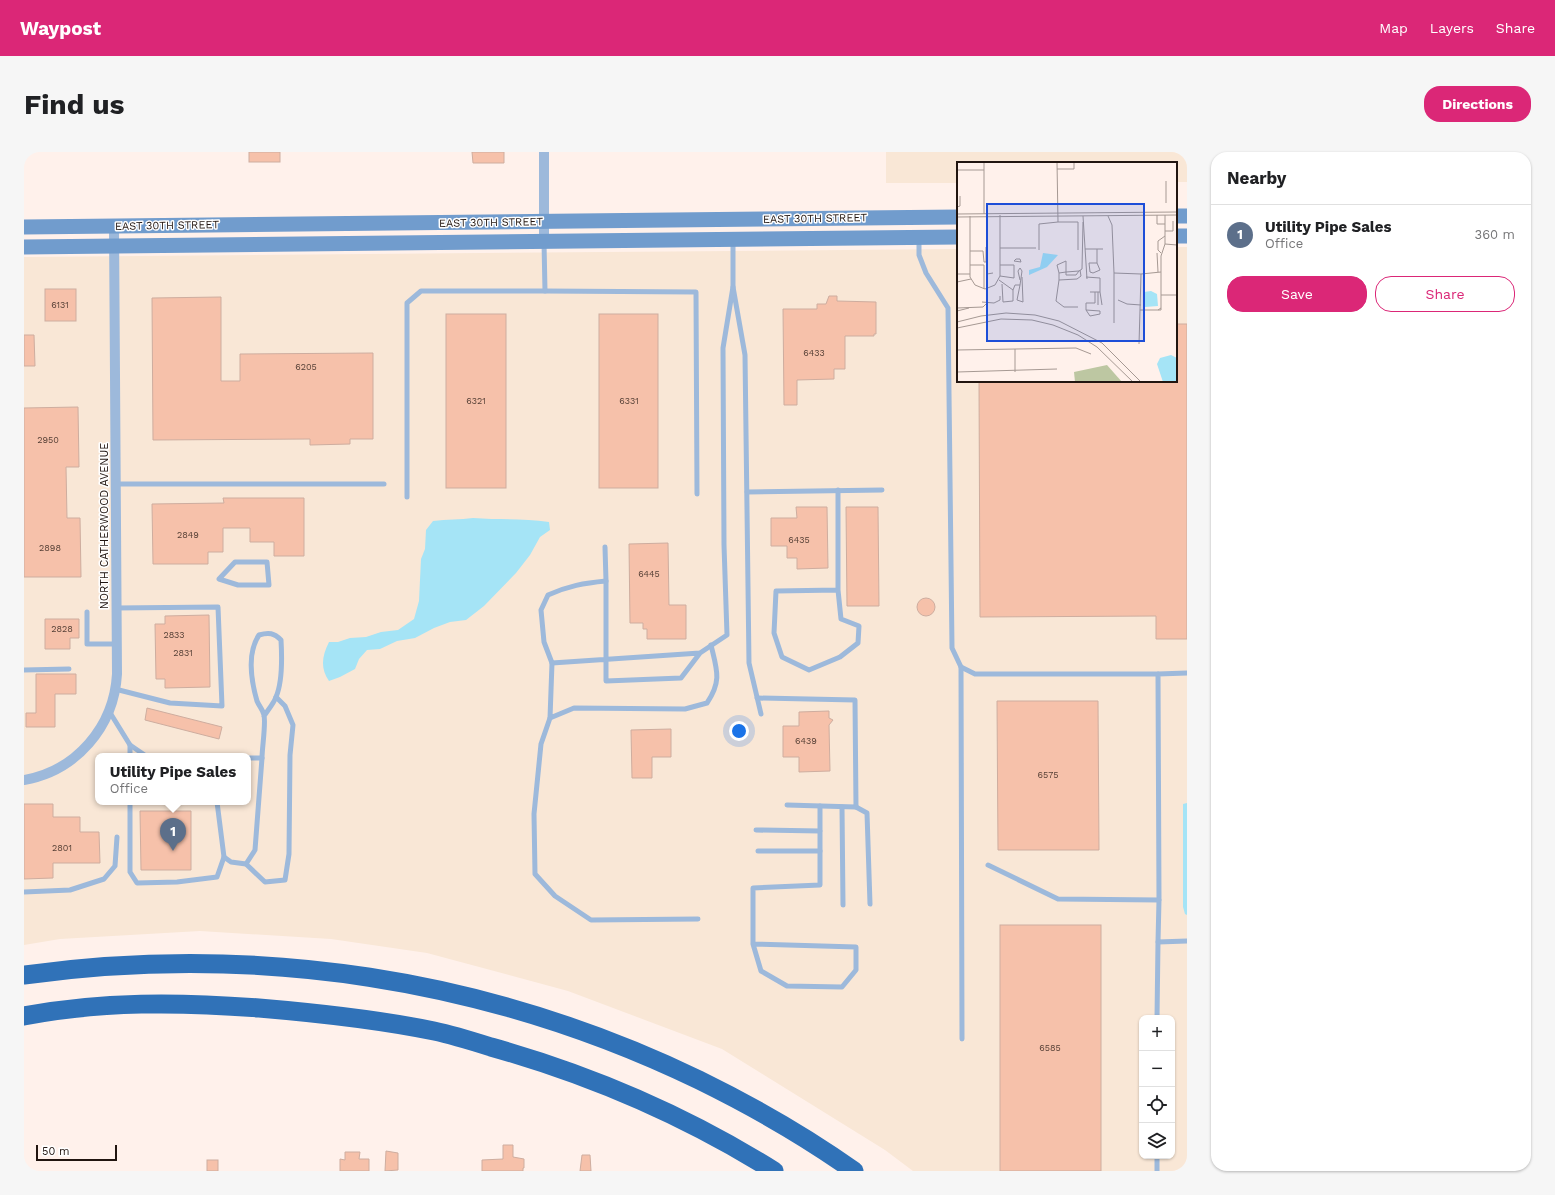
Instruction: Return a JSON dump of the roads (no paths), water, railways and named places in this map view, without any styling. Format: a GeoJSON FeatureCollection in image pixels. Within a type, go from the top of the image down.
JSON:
{"type":"FeatureCollection","features":[{"type":"Feature","properties":{"kind":"highway"},"geometry":{"type":"LineString","coordinates":[[24,975],[100,966],[138,964],[243,964],[302,968],[378,978],[455,993],[488,1001],[555,1022],[622,1046],[659,1062],[710,1086],[768,1117],[819,1147],[854,1171]]}},
{"type":"Feature","properties":{"kind":"highway"},"geometry":{"type":"LineString","coordinates":[[24,1016],[47,1012],[128,1005],[207,1004],[353,1017],[436,1031],[511,1052],[583,1076],[698,1127],[774,1171]]}},
{"type":"Feature","properties":{"kind":"main road","name":"EAST 30TH STREET"},"geometry":{"type":"LineString","coordinates":[[24,227],[957,217]]}},
{"type":"Feature","properties":{"kind":"main road"},"geometry":{"type":"LineString","coordinates":[[919,218],[919,237]]}},
{"type":"Feature","properties":{"kind":"main road","name":"EAST 30TH STREET"},"geometry":{"type":"LineString","coordinates":[[24,247],[957,237]]}},
{"type":"Feature","properties":{"kind":"street"},"geometry":{"type":"LineString","coordinates":[[544,152],[544,241]]}},
{"type":"Feature","properties":{"kind":"street","name":"NORTH CATHERWOOD AVENUE"},"geometry":{"type":"LineString","coordinates":[[24,780],[42,776],[69,762],[87,746],[104,722],[109,711],[115,689],[117,674],[117,644],[114,226]]}},
{"type":"Feature","properties":{"kind":"lane"},"geometry":{"type":"LineString","coordinates":[[919,237],[919,255],[926,273],[948,308],[952,648],[961,667],[962,1039]]}},
{"type":"Feature","properties":{"kind":"lane"},"geometry":{"type":"LineString","coordinates":[[732,239],[733,287],[745,355],[749,662],[761,714]]}},
{"type":"Feature","properties":{"kind":"lane"},"geometry":{"type":"LineString","coordinates":[[544,241],[545,291]]}},
{"type":"Feature","properties":{"kind":"lane"},"geometry":{"type":"LineString","coordinates":[[605,548],[606,681],[681,678],[700,653],[726,635],[723,348],[733,287]]}},
{"type":"Feature","properties":{"kind":"lane"},"geometry":{"type":"LineString","coordinates":[[407,497],[407,303],[421,292],[696,292],[697,494]]}},
{"type":"Feature","properties":{"kind":"lane"},"geometry":{"type":"LineString","coordinates":[[116,484],[384,484]]}},
{"type":"Feature","properties":{"kind":"lane"},"geometry":{"type":"LineString","coordinates":[[838,490],[838,590],[841,619],[859,626],[858,643],[840,658],[809,670],[782,657],[774,633],[776,591],[838,590]]}},
{"type":"Feature","properties":{"kind":"lane"},"geometry":{"type":"LineString","coordinates":[[747,492],[882,490]]}},
{"type":"Feature","properties":{"kind":"lane"},"geometry":{"type":"LineString","coordinates":[[235,562],[267,562],[269,585],[238,585],[219,579],[235,562]]}},
{"type":"Feature","properties":{"kind":"lane"},"geometry":{"type":"LineString","coordinates":[[606,581],[582,583],[563,588],[548,595],[541,610],[544,642],[552,663],[550,718],[541,744],[534,814],[535,874],[555,896],[591,920],[698,919]]}},
{"type":"Feature","properties":{"kind":"lane"},"geometry":{"type":"LineString","coordinates":[[115,689],[170,703],[222,706],[218,607],[116,608]]}},
{"type":"Feature","properties":{"kind":"lane"},"geometry":{"type":"LineString","coordinates":[[87,612],[87,644],[117,644]]}},
{"type":"Feature","properties":{"kind":"lane"},"geometry":{"type":"LineString","coordinates":[[246,864],[255,850],[264,716],[257,701],[251,664],[251,650],[254,641],[259,635],[267,633],[275,634],[281,640],[281,673],[276,697],[264,716]]}},
{"type":"Feature","properties":{"kind":"lane"},"geometry":{"type":"LineString","coordinates":[[550,718],[574,708],[684,709],[707,703],[714,692],[718,673],[711,645]]}},
{"type":"Feature","properties":{"kind":"lane"},"geometry":{"type":"LineString","coordinates":[[552,663],[700,653]]}},
{"type":"Feature","properties":{"kind":"lane"},"geometry":{"type":"LineString","coordinates":[[961,667],[975,674],[1187,673]]}},
{"type":"Feature","properties":{"kind":"lane"},"geometry":{"type":"LineString","coordinates":[[24,670],[69,669]]}},
{"type":"Feature","properties":{"kind":"lane"},"geometry":{"type":"LineString","coordinates":[[1157,1015],[1159,900],[1158,674]]}},
{"type":"Feature","properties":{"kind":"lane"},"geometry":{"type":"LineString","coordinates":[[224,857],[231,862],[246,864],[265,882],[285,880],[289,854],[290,755],[293,725],[285,706],[276,697]]}},
{"type":"Feature","properties":{"kind":"lane"},"geometry":{"type":"LineString","coordinates":[[757,698],[855,700],[856,807]]}},
{"type":"Feature","properties":{"kind":"lane"},"geometry":{"type":"LineString","coordinates":[[109,711],[130,745],[142,753]]}},
{"type":"Feature","properties":{"kind":"lane"},"geometry":{"type":"LineString","coordinates":[[130,745],[130,753]]}},
{"type":"Feature","properties":{"kind":"lane"},"geometry":{"type":"LineString","coordinates":[[251,758],[262,758]]}},
{"type":"Feature","properties":{"kind":"lane"},"geometry":{"type":"LineString","coordinates":[[130,805],[130,872],[137,882],[177,882],[216,877],[224,857],[217,805]]}},
{"type":"Feature","properties":{"kind":"lane"},"geometry":{"type":"LineString","coordinates":[[787,805],[856,807],[867,813],[870,904]]}},
{"type":"Feature","properties":{"kind":"lane"},"geometry":{"type":"LineString","coordinates":[[753,944],[856,947],[856,970],[842,987],[787,986],[761,971],[753,944],[753,888],[820,885],[820,806]]}},
{"type":"Feature","properties":{"kind":"lane"},"geometry":{"type":"LineString","coordinates":[[842,807],[843,905]]}},
{"type":"Feature","properties":{"kind":"lane"},"geometry":{"type":"LineString","coordinates":[[756,830],[820,831]]}},
{"type":"Feature","properties":{"kind":"lane"},"geometry":{"type":"LineString","coordinates":[[24,892],[70,890],[104,879],[115,866],[117,837]]}},
{"type":"Feature","properties":{"kind":"lane"},"geometry":{"type":"LineString","coordinates":[[758,851],[820,851]]}},
{"type":"Feature","properties":{"kind":"lane"},"geometry":{"type":"LineString","coordinates":[[988,865],[1058,899],[1159,900]]}},
{"type":"Feature","properties":{"kind":"lane"},"geometry":{"type":"LineString","coordinates":[[1158,942],[1187,941]]}},
{"type":"Feature","properties":{"kind":"lane"},"geometry":{"type":"LineString","coordinates":[[1157,1159],[1157,1171]]}},
{"type":"Feature","properties":{"kind":"water"},"geometry":{"type":"Polygon","coordinates":[[[473,518],[549,522],[550,530],[540,537],[530,555],[516,573],[484,606],[466,620],[450,622],[415,638],[397,641],[380,649],[367,650],[359,659],[355,669],[329,681],[324,671],[323,662],[329,642],[338,642],[350,638],[366,637],[381,632],[398,630],[414,619],[419,601],[421,559],[425,549],[426,530],[433,521],[473,518]]]}},
{"type":"Feature","properties":{"kind":"water"},"geometry":{"type":"Polygon","coordinates":[[[1187,803],[1187,915],[1185,914],[1183,907],[1183,804],[1187,803]]]}},
{"type":"Feature","properties":{"kind":"place","name":"Utility Pipe Sales"},"geometry":{"type":"Point","coordinates":[173,851]}}]}
